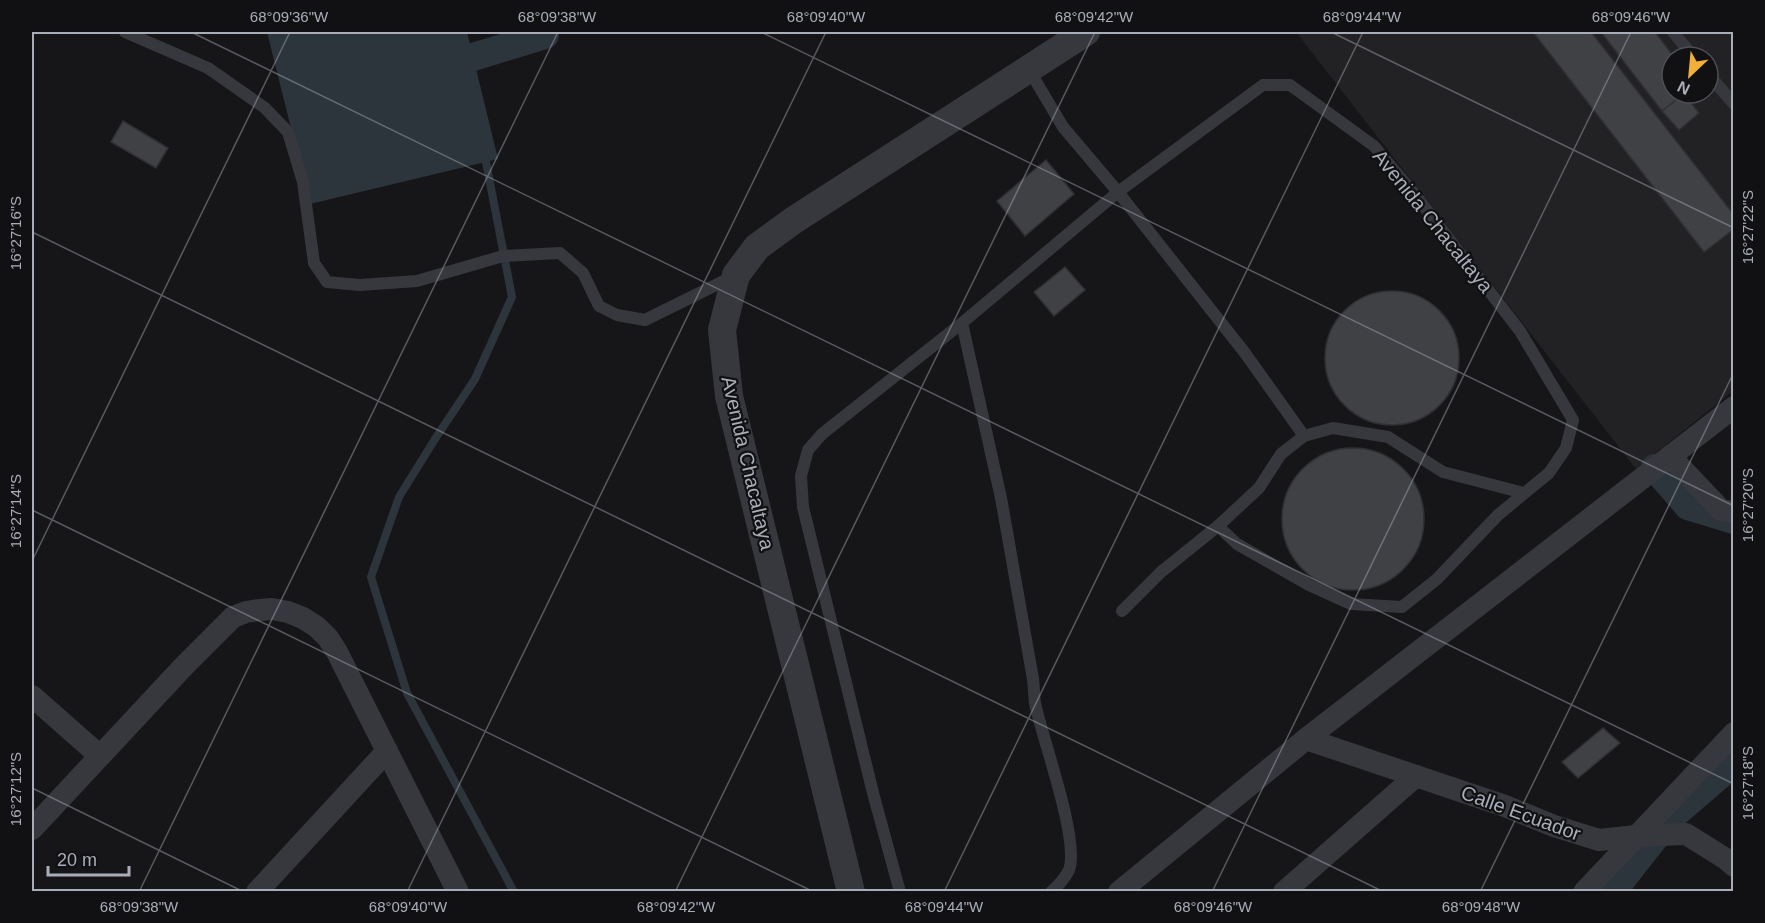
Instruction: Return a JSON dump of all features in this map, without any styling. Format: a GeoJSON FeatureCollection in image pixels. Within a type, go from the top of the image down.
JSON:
{"type":"FeatureCollection","features":[{"type":"Feature","properties":{"kind":"street","name":"Avenida Chacaltaya"},"geometry":{"type":"LineString","coordinates":[[851,891],[729,396],[722,330],[736,275],[757,247],[794,220],[1086,32]]}},
{"type":"Feature","properties":{"kind":"street"},"geometry":{"type":"LineString","coordinates":[[1119,891],[1306,739],[1734,407]]}},
{"type":"Feature","properties":{"kind":"street"},"geometry":{"type":"LineString","coordinates":[[1670,456],[1721,510],[1734,512]]}},
{"type":"Feature","properties":{"kind":"street"},"geometry":{"type":"LineString","coordinates":[[32,829],[184,666],[233,617],[246,612],[272,609],[303,618],[316,627],[337,652],[458,891]]}},
{"type":"Feature","properties":{"kind":"street"},"geometry":{"type":"LineString","coordinates":[[32,696],[100,756]]}},
{"type":"Feature","properties":{"kind":"street"},"geometry":{"type":"LineString","coordinates":[[1584,891],[1734,734]]}},
{"type":"Feature","properties":{"kind":"street","name":"Calle Ecuador"},"geometry":{"type":"LineString","coordinates":[[1306,739],[1599,840],[1686,834],[1734,866]]}},
{"type":"Feature","properties":{"kind":"street"},"geometry":{"type":"LineString","coordinates":[[257,891],[387,751]]}},
{"type":"Feature","properties":{"kind":"street"},"geometry":{"type":"LineString","coordinates":[[1284,891],[1416,776]]}},
{"type":"Feature","properties":{"kind":"lane"},"geometry":{"type":"LineString","coordinates":[[125,32],[208,68],[265,108],[288,132],[303,182],[314,263],[327,282],[360,285],[417,281],[503,256],[560,253],[583,273],[599,306],[617,315],[645,320],[736,275]]}},
{"type":"Feature","properties":{"kind":"lane"},"geometry":{"type":"LineString","coordinates":[[1673,32],[1684,45]]}},
{"type":"Feature","properties":{"kind":"lane"},"geometry":{"type":"LineString","coordinates":[[1028,68],[1063,127],[1118,192],[1245,353],[1304,436]]}},
{"type":"Feature","properties":{"kind":"lane","name":"Avenida Chacaltaya"},"geometry":{"type":"LineString","coordinates":[[900,891],[873,794],[803,507],[801,476],[808,450],[822,434],[962,323],[1118,192],[1263,85],[1290,85],[1374,146],[1413,191],[1520,332],[1573,420],[1566,448],[1549,473],[1498,515],[1437,579],[1402,607],[1351,604],[1309,585],[1237,544],[1218,526]]}},
{"type":"Feature","properties":{"kind":"lane"},"geometry":{"type":"LineString","coordinates":[[1720,88],[1734,104]]}},
{"type":"Feature","properties":{"kind":"lane"},"geometry":{"type":"LineString","coordinates":[[962,323],[1001,498],[1035,701],[1065,814],[1071,851],[1069,870],[1051,891]]}},
{"type":"Feature","properties":{"kind":"lane"},"geometry":{"type":"LineString","coordinates":[[1122,611],[1161,572],[1218,526],[1258,488],[1281,454],[1304,436],[1333,428],[1388,436],[1443,472],[1524,493]]}},
{"type":"Feature","properties":{"kind":"shaded area"},"geometry":{"type":"Polygon","coordinates":[[[267,32],[467,32],[498,159],[310,204],[267,32]]]}},
{"type":"Feature","properties":{"kind":"shaded area"},"geometry":{"type":"Polygon","coordinates":[[[1296,32],[1733,32],[1733,391],[1636,469],[1296,32]]]}},
{"type":"Feature","properties":{"kind":"building"},"geometry":{"type":"Polygon","coordinates":[[[1533,32],[1591,32],[1734,215],[1734,229],[1704,252],[1533,32]]]}},
{"type":"Feature","properties":{"kind":"building"},"geometry":{"type":"Polygon","coordinates":[[[1601,32],[1655,32],[1665,45],[1660,45],[1660,105],[1670,105],[1662,111],[1601,32]]]}},
{"type":"Feature","properties":{"kind":"building"},"geometry":{"type":"Polygon","coordinates":[[[1670,105],[1693,105],[1699,113],[1679,130],[1662,111],[1670,105]]]}},
{"type":"Feature","properties":{"kind":"building"},"geometry":{"type":"Polygon","coordinates":[[[123,121],[168,148],[156,168],[111,142],[123,121]]]}},
{"type":"Feature","properties":{"kind":"building"},"geometry":{"type":"Polygon","coordinates":[[[1046,160],[1074,194],[1025,236],[997,201],[1046,160]]]}},
{"type":"Feature","properties":{"kind":"building"},"geometry":{"type":"Polygon","coordinates":[[[1065,267],[1085,290],[1054,316],[1034,292],[1065,267]]]}},
{"type":"Feature","properties":{"kind":"building"},"geometry":{"type":"Polygon","coordinates":[[[1392,291],[1418,296],[1439,311],[1454,332],[1459,358],[1454,384],[1439,405],[1418,420],[1392,425],[1366,420],[1345,405],[1330,384],[1325,358],[1330,332],[1345,311],[1366,296],[1392,291]]]}},
{"type":"Feature","properties":{"kind":"building"},"geometry":{"type":"Polygon","coordinates":[[[1353,448],[1380,454],[1403,469],[1418,492],[1424,519],[1418,546],[1403,569],[1380,584],[1353,590],[1326,584],[1303,569],[1288,546],[1282,519],[1288,492],[1303,469],[1326,454],[1353,448]]]}},
{"type":"Feature","properties":{"kind":"building"},"geometry":{"type":"Polygon","coordinates":[[[1603,728],[1620,743],[1578,778],[1562,762],[1603,728]]]}},
{"type":"Feature","properties":{"kind":"waterway"},"geometry":{"type":"LineString","coordinates":[[473,57],[545,35],[544,32]]}},
{"type":"Feature","properties":{"kind":"waterway"},"geometry":{"type":"LineString","coordinates":[[486,162],[512,297],[475,379],[399,497],[371,577],[407,693],[514,892]]}},
{"type":"Feature","properties":{"kind":"waterway"},"geometry":{"type":"LineString","coordinates":[[1655,468],[1688,506],[1734,520]]}},
{"type":"Feature","properties":{"kind":"waterway"},"geometry":{"type":"LineString","coordinates":[[1612,892],[1670,818],[1734,763]]}}]}
